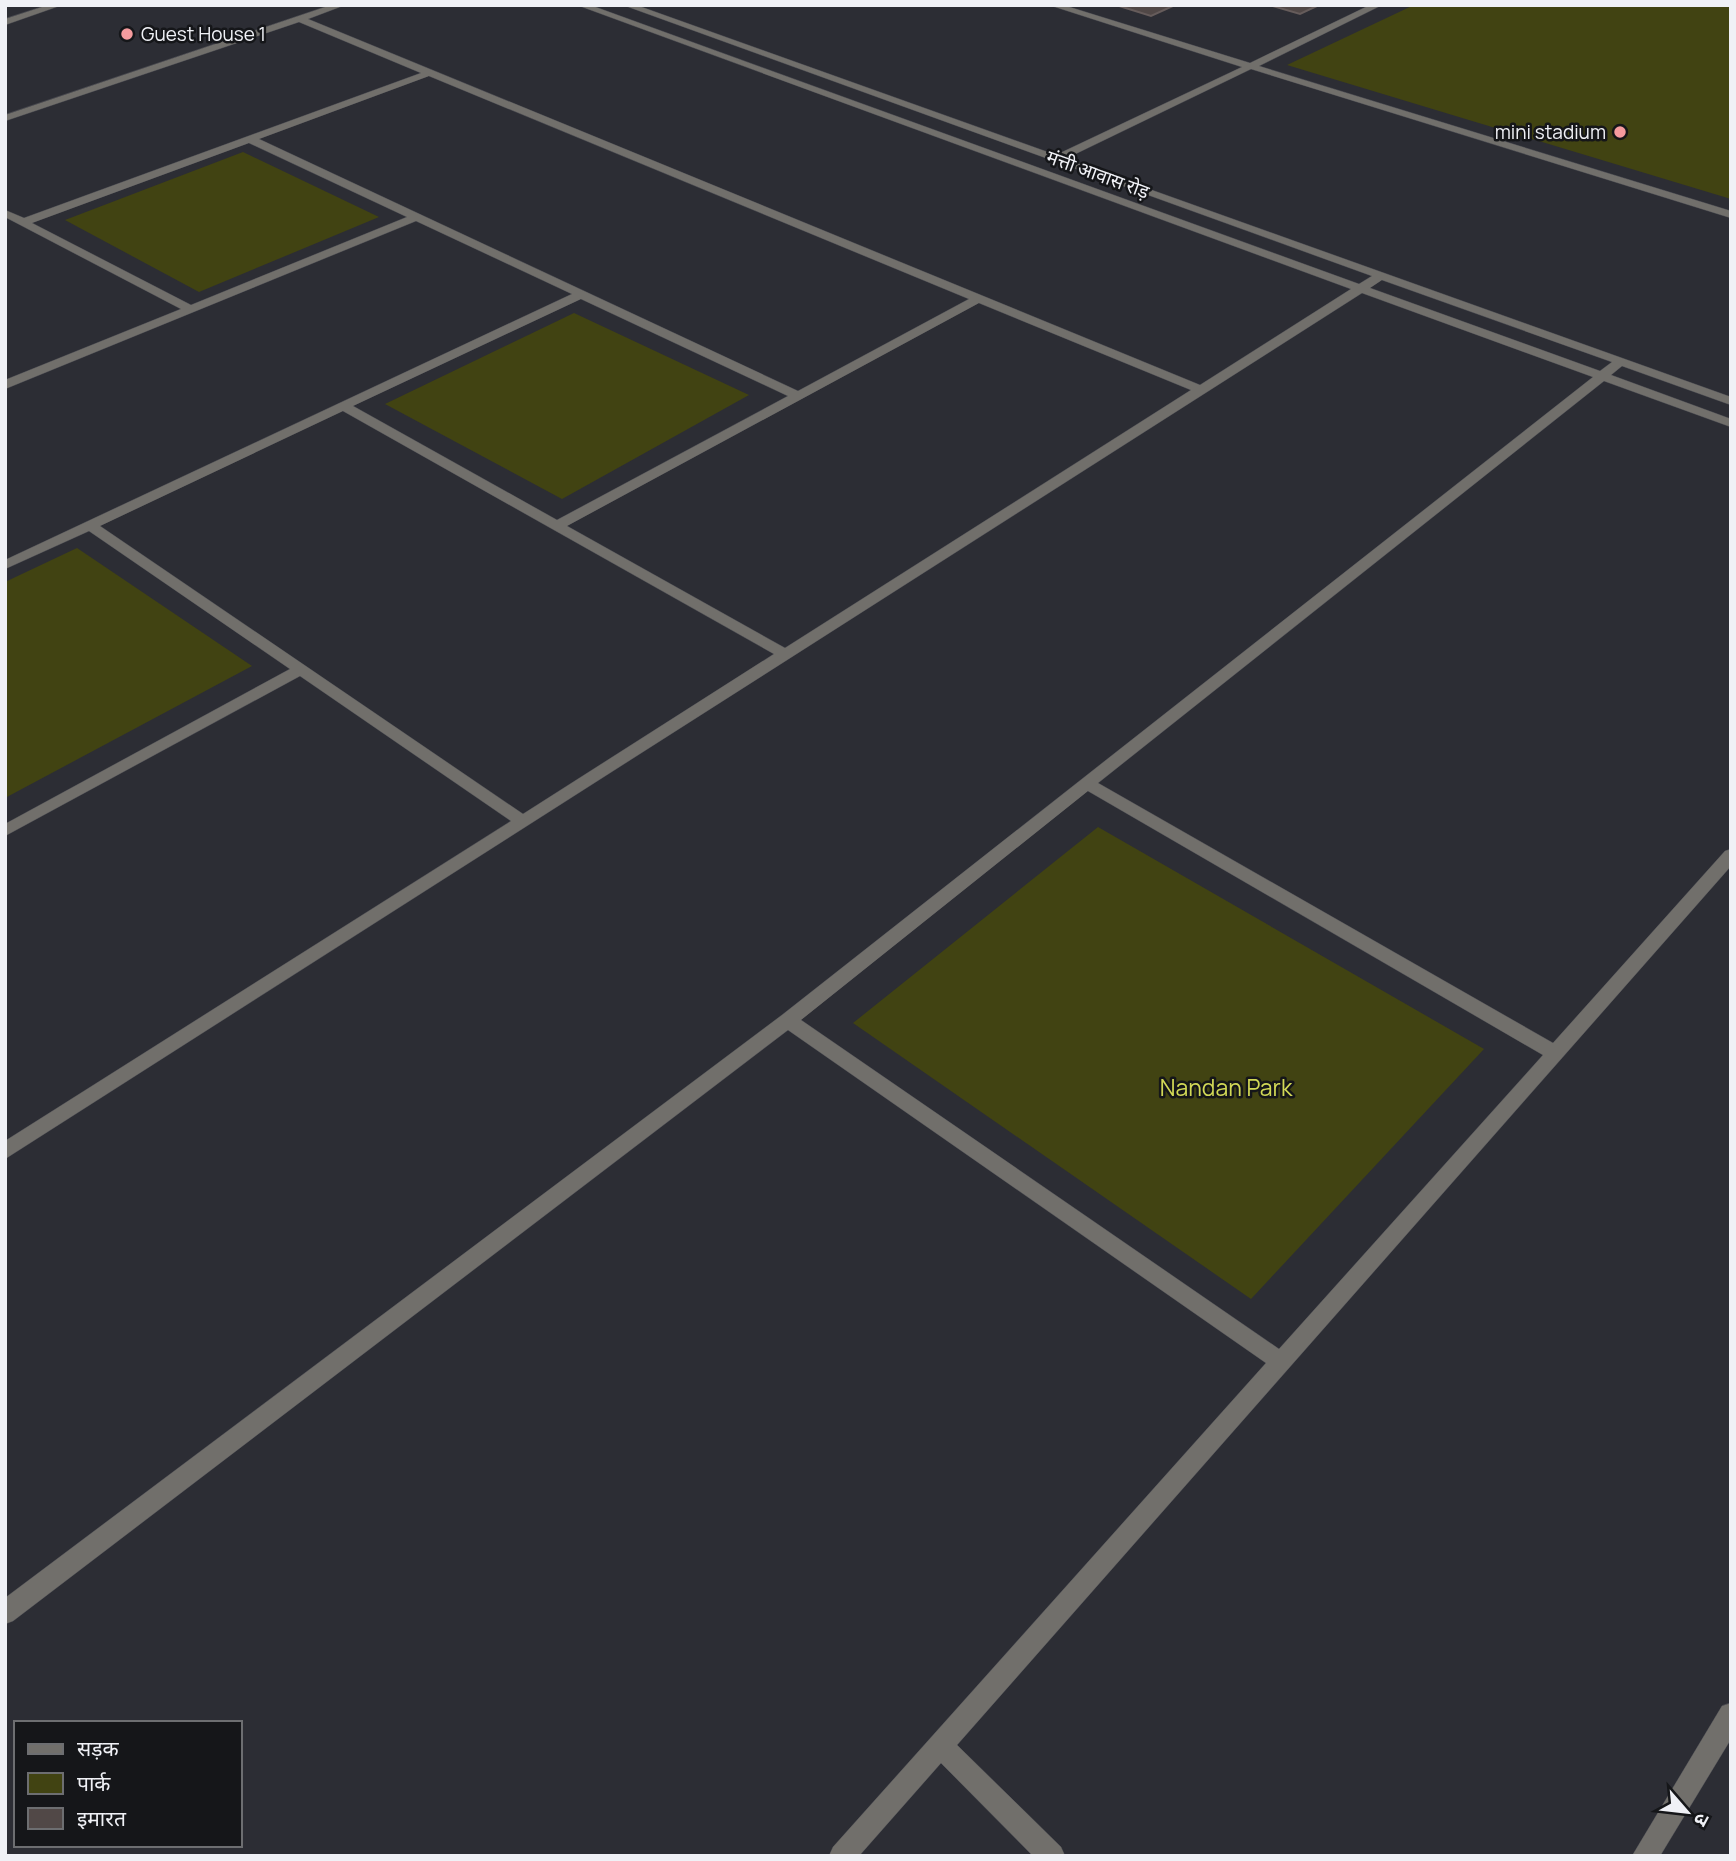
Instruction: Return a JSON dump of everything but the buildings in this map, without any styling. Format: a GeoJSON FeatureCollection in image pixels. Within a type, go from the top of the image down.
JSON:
{"type":"FeatureCollection","features":[{"type":"Feature","properties":{"kind":"street"},"geometry":{"type":"LineString","coordinates":[[5,22],[58,5]]}},
{"type":"Feature","properties":{"kind":"street"},"geometry":{"type":"LineString","coordinates":[[312,5],[324,11]]}},
{"type":"Feature","properties":{"kind":"street"},"geometry":{"type":"LineString","coordinates":[[5,118],[341,5]]}},
{"type":"Feature","properties":{"kind":"street","name":"मंत्ती आवास रोड़"},"geometry":{"type":"LineString","coordinates":[[581,5],[1731,423]]}},
{"type":"Feature","properties":{"kind":"street"},"geometry":{"type":"LineString","coordinates":[[627,5],[1731,401]]}},
{"type":"Feature","properties":{"kind":"street"},"geometry":{"type":"LineString","coordinates":[[1053,5],[1731,215]]}},
{"type":"Feature","properties":{"kind":"street"},"geometry":{"type":"LineString","coordinates":[[1056,159],[1378,5]]}},
{"type":"Feature","properties":{"kind":"street"},"geometry":{"type":"LineString","coordinates":[[299,19],[1201,390]]}},
{"type":"Feature","properties":{"kind":"street"},"geometry":{"type":"LineString","coordinates":[[24,222],[429,73]]}},
{"type":"Feature","properties":{"kind":"street"},"geometry":{"type":"LineString","coordinates":[[250,139],[796,395]]}},
{"type":"Feature","properties":{"kind":"street"},"geometry":{"type":"LineString","coordinates":[[5,213],[191,309]]}},
{"type":"Feature","properties":{"kind":"street"},"geometry":{"type":"LineString","coordinates":[[5,386],[416,217]]}},
{"type":"Feature","properties":{"kind":"street"},"geometry":{"type":"LineString","coordinates":[[8,1144],[1380,276]]}},
{"type":"Feature","properties":{"kind":"street"},"geometry":{"type":"LineString","coordinates":[[5,565],[582,294]]}},
{"type":"Feature","properties":{"kind":"street"},"geometry":{"type":"LineString","coordinates":[[557,526],[979,298]]}},
{"type":"Feature","properties":{"kind":"street"},"geometry":{"type":"LineString","coordinates":[[5,1612],[788,1020],[1620,362]]}},
{"type":"Feature","properties":{"kind":"street"},"geometry":{"type":"LineString","coordinates":[[343,406],[785,654]]}},
{"type":"Feature","properties":{"kind":"street"},"geometry":{"type":"LineString","coordinates":[[90,525],[522,821]]}},
{"type":"Feature","properties":{"kind":"street"},"geometry":{"type":"LineString","coordinates":[[5,831],[301,668]]}},
{"type":"Feature","properties":{"kind":"street"},"geometry":{"type":"LineString","coordinates":[[1087,785],[1555,1053]]}},
{"type":"Feature","properties":{"kind":"street"},"geometry":{"type":"LineString","coordinates":[[842,1856],[1731,855]]}},
{"type":"Feature","properties":{"kind":"street"},"geometry":{"type":"LineString","coordinates":[[788,1020],[1280,1361]]}},
{"type":"Feature","properties":{"kind":"street"},"geometry":{"type":"LineString","coordinates":[[1645,1856],[1731,1715]]}},
{"type":"Feature","properties":{"kind":"street"},"geometry":{"type":"LineString","coordinates":[[939,1744],[1052,1856]]}},
{"type":"Feature","properties":{"kind":"green space","name":"mini stadium"},"geometry":{"type":"Polygon","coordinates":[[[1414,5],[1731,5],[1731,199],[1287,65],[1414,5]]]}},
{"type":"Feature","properties":{"kind":"green space"},"geometry":{"type":"Polygon","coordinates":[[[243,152],[379,217],[199,292],[65,220],[243,152]]]}},
{"type":"Feature","properties":{"kind":"green space"},"geometry":{"type":"Polygon","coordinates":[[[574,313],[749,395],[562,499],[385,404],[574,313]]]}},
{"type":"Feature","properties":{"kind":"green space"},"geometry":{"type":"Polygon","coordinates":[[[77,548],[252,666],[5,798],[5,582],[77,548]]]}},
{"type":"Feature","properties":{"kind":"green space","name":"Nandan Park"},"geometry":{"type":"Polygon","coordinates":[[[1098,827],[1484,1049],[1251,1299],[853,1023],[1098,827]]]}},
{"type":"Feature","properties":{"kind":"place","name":"Guest House 1"},"geometry":{"type":"Point","coordinates":[127,34]}},
{"type":"Feature","properties":{"kind":"place","name":"mini stadium"},"geometry":{"type":"Point","coordinates":[1620,132]}}]}
